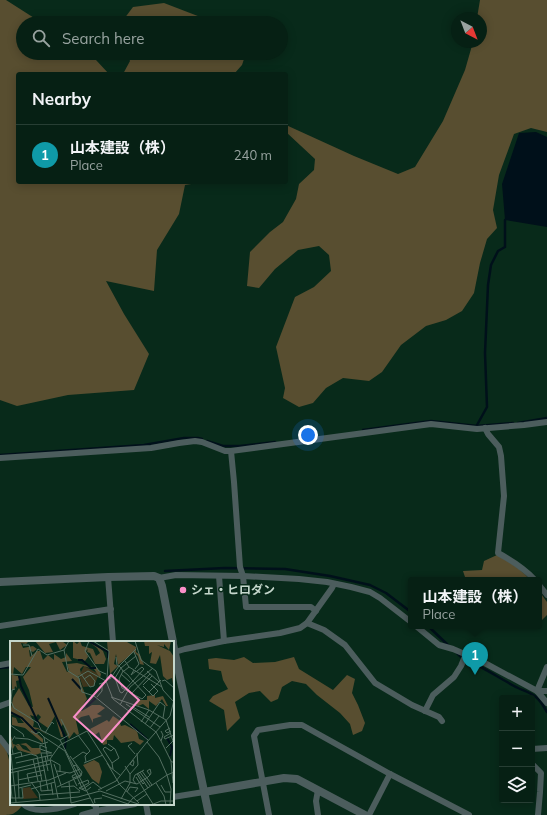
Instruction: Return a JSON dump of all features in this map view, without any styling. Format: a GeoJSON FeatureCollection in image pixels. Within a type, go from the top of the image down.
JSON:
{"type":"FeatureCollection","features":[{"type":"Feature","properties":{"kind":"street"},"geometry":{"type":"LineString","coordinates":[[0,458],[151,448],[195,441],[202,442],[225,451],[231,451],[431,424],[477,429],[547,422]]}},
{"type":"Feature","properties":{"kind":"street"},"geometry":{"type":"LineString","coordinates":[[485,428],[499,447],[501,456],[504,496],[498,553],[532,577]]}},
{"type":"Feature","properties":{"kind":"street"},"geometry":{"type":"LineString","coordinates":[[231,451],[240,567],[243,576],[246,607],[311,607],[316,611]]}},
{"type":"Feature","properties":{"kind":"street"},"geometry":{"type":"LineString","coordinates":[[0,582],[108,577],[154,576],[159,578],[176,575],[299,579],[327,582],[370,592],[408,620]]}},
{"type":"Feature","properties":{"kind":"street"},"geometry":{"type":"LineString","coordinates":[[219,576],[224,641]]}},
{"type":"Feature","properties":{"kind":"street"},"geometry":{"type":"LineString","coordinates":[[108,577],[113,641]]}},
{"type":"Feature","properties":{"kind":"street"},"geometry":{"type":"LineString","coordinates":[[159,578],[162,586],[172,641]]}},
{"type":"Feature","properties":{"kind":"street"},"geometry":{"type":"LineString","coordinates":[[174,648],[185,649],[224,641],[280,633],[300,628],[307,623],[334,584]]}},
{"type":"Feature","properties":{"kind":"street"},"geometry":{"type":"LineString","coordinates":[[0,626],[111,609]]}},
{"type":"Feature","properties":{"kind":"street"},"geometry":{"type":"LineString","coordinates":[[307,623],[324,630],[345,645],[374,683],[412,705],[439,717],[442,721]]}},
{"type":"Feature","properties":{"kind":"street"},"geometry":{"type":"LineString","coordinates":[[420,629],[439,645],[466,654],[481,661],[537,691],[547,703]]}},
{"type":"Feature","properties":{"kind":"street"},"geometry":{"type":"LineString","coordinates":[[174,653],[209,815]]}},
{"type":"Feature","properties":{"kind":"street"},"geometry":{"type":"LineString","coordinates":[[425,711],[433,695],[454,677],[466,654]]}},
{"type":"Feature","properties":{"kind":"street"},"geometry":{"type":"LineString","coordinates":[[0,665],[10,663]]}},
{"type":"Feature","properties":{"kind":"street"},"geometry":{"type":"LineString","coordinates":[[537,691],[547,667]]}},
{"type":"Feature","properties":{"kind":"street"},"geometry":{"type":"LineString","coordinates":[[537,691],[547,691]]}},
{"type":"Feature","properties":{"kind":"street"},"geometry":{"type":"LineString","coordinates":[[0,706],[10,702]]}},
{"type":"Feature","properties":{"kind":"street"},"geometry":{"type":"LineString","coordinates":[[269,815],[254,736],[258,730],[290,724],[302,725],[390,774],[469,815]]}},
{"type":"Feature","properties":{"kind":"street"},"geometry":{"type":"LineString","coordinates":[[0,738],[10,751]]}},
{"type":"Feature","properties":{"kind":"street"},"geometry":{"type":"LineString","coordinates":[[535,749],[547,748]]}},
{"type":"Feature","properties":{"kind":"street"},"geometry":{"type":"LineString","coordinates":[[535,767],[541,773],[538,815]]}},
{"type":"Feature","properties":{"kind":"street"},"geometry":{"type":"LineString","coordinates":[[369,815],[390,774]]}},
{"type":"Feature","properties":{"kind":"street"},"geometry":{"type":"LineString","coordinates":[[174,797],[284,778],[297,779],[365,815]]}},
{"type":"Feature","properties":{"kind":"street"},"geometry":{"type":"LineString","coordinates":[[318,790],[316,801],[318,815]]}},
{"type":"Feature","properties":{"kind":"street"},"geometry":{"type":"LineString","coordinates":[[24,805],[36,811],[71,805]]}},
{"type":"Feature","properties":{"kind":"street"},"geometry":{"type":"LineString","coordinates":[[82,815],[131,805]]}},
{"type":"Feature","properties":{"kind":"street"},"geometry":{"type":"LineString","coordinates":[[146,805],[148,815]]}},
{"type":"Feature","properties":{"kind":"shaded area"},"geometry":{"type":"Polygon","coordinates":[[[0,0],[6,0],[31,16],[16,16],[16,60],[96,60],[107,72],[16,72],[16,184],[191,184],[185,185],[179,214],[157,250],[154,291],[106,281],[124,314],[149,354],[134,390],[68,395],[17,406],[0,400],[0,0]]]}},
{"type":"Feature","properties":{"kind":"shaded area"},"geometry":{"type":"Polygon","coordinates":[[[480,0],[547,0],[547,132],[531,128],[514,134],[499,175],[493,210],[497,228],[487,239],[474,293],[462,311],[446,320],[426,326],[401,345],[382,372],[369,381],[343,378],[326,388],[313,403],[299,407],[283,398],[285,388],[276,347],[295,297],[314,287],[331,271],[329,255],[319,246],[298,250],[275,269],[259,288],[247,286],[250,252],[270,232],[283,222],[296,199],[299,184],[314,170],[315,159],[288,134],[288,126],[398,174],[415,167],[443,121],[465,70],[471,48],[487,48],[487,12],[478,12],[480,0]]]}},
{"type":"Feature","properties":{"kind":"shaded area"},"geometry":{"type":"Polygon","coordinates":[[[164,3],[198,16],[126,16],[133,7],[164,3]]]}},
{"type":"Feature","properties":{"kind":"shaded area"},"geometry":{"type":"Polygon","coordinates":[[[244,60],[242,65],[236,72],[124,72],[130,61],[244,60]]]}},
{"type":"Feature","properties":{"kind":"shaded area"},"geometry":{"type":"Polygon","coordinates":[[[497,555],[519,569],[527,577],[465,577],[463,571],[482,570],[484,561],[497,555]]]}},
{"type":"Feature","properties":{"kind":"shaded area"},"geometry":{"type":"Polygon","coordinates":[[[542,595],[547,602],[547,615],[542,620],[542,595]]]}},
{"type":"Feature","properties":{"kind":"shaded area"},"geometry":{"type":"Polygon","coordinates":[[[244,657],[253,663],[275,662],[294,657],[299,669],[333,690],[347,675],[355,679],[352,693],[365,723],[362,731],[353,735],[350,724],[340,713],[317,695],[306,684],[292,681],[282,687],[278,699],[271,702],[260,691],[249,693],[235,702],[240,718],[227,731],[224,710],[209,701],[213,696],[228,689],[223,680],[221,671],[209,669],[208,659],[216,658],[234,660],[244,657]]]}},
{"type":"Feature","properties":{"kind":"shaded area"},"geometry":{"type":"Polygon","coordinates":[[[0,741],[6,748],[10,764],[10,805],[22,806],[15,813],[0,815],[0,741]]]}},
{"type":"Feature","properties":{"kind":"water"},"geometry":{"type":"Polygon","coordinates":[[[536,132],[547,137],[547,227],[505,220],[502,184],[519,133],[536,132]]]}},
{"type":"Feature","properties":{"kind":"waterway"},"geometry":{"type":"LineString","coordinates":[[477,425],[487,407],[485,353],[488,285],[491,265],[498,251],[505,247],[505,220]]}},
{"type":"Feature","properties":{"kind":"waterway"},"geometry":{"type":"LineString","coordinates":[[518,423],[547,418]]}},
{"type":"Feature","properties":{"kind":"waterway"},"geometry":{"type":"LineString","coordinates":[[363,430],[431,421],[477,426],[513,423]]}},
{"type":"Feature","properties":{"kind":"waterway"},"geometry":{"type":"LineString","coordinates":[[0,455],[144,445],[184,438],[202,439]]}},
{"type":"Feature","properties":{"kind":"waterway"},"geometry":{"type":"LineString","coordinates":[[207,441],[223,446],[240,446],[275,442]]}},
{"type":"Feature","properties":{"kind":"waterway"},"geometry":{"type":"LineString","coordinates":[[165,571],[225,568],[285,569],[330,576],[370,585],[386,593],[408,610]]}},
{"type":"Feature","properties":{"kind":"waterway"},"geometry":{"type":"LineString","coordinates":[[431,629],[449,646]]}},
{"type":"Feature","properties":{"kind":"waterway"},"geometry":{"type":"LineString","coordinates":[[457,653],[514,686],[534,695],[547,712]]}},
{"type":"Feature","properties":{"kind":"waterway"},"geometry":{"type":"LineString","coordinates":[[0,668],[10,667]]}},
{"type":"Feature","properties":{"kind":"place","name":"シェ・ヒロダン"},"geometry":{"type":"Point","coordinates":[183,590]}},
{"type":"Feature","properties":{"kind":"place","name":"山本建設（株）"},"geometry":{"type":"Point","coordinates":[475,675]}}]}
